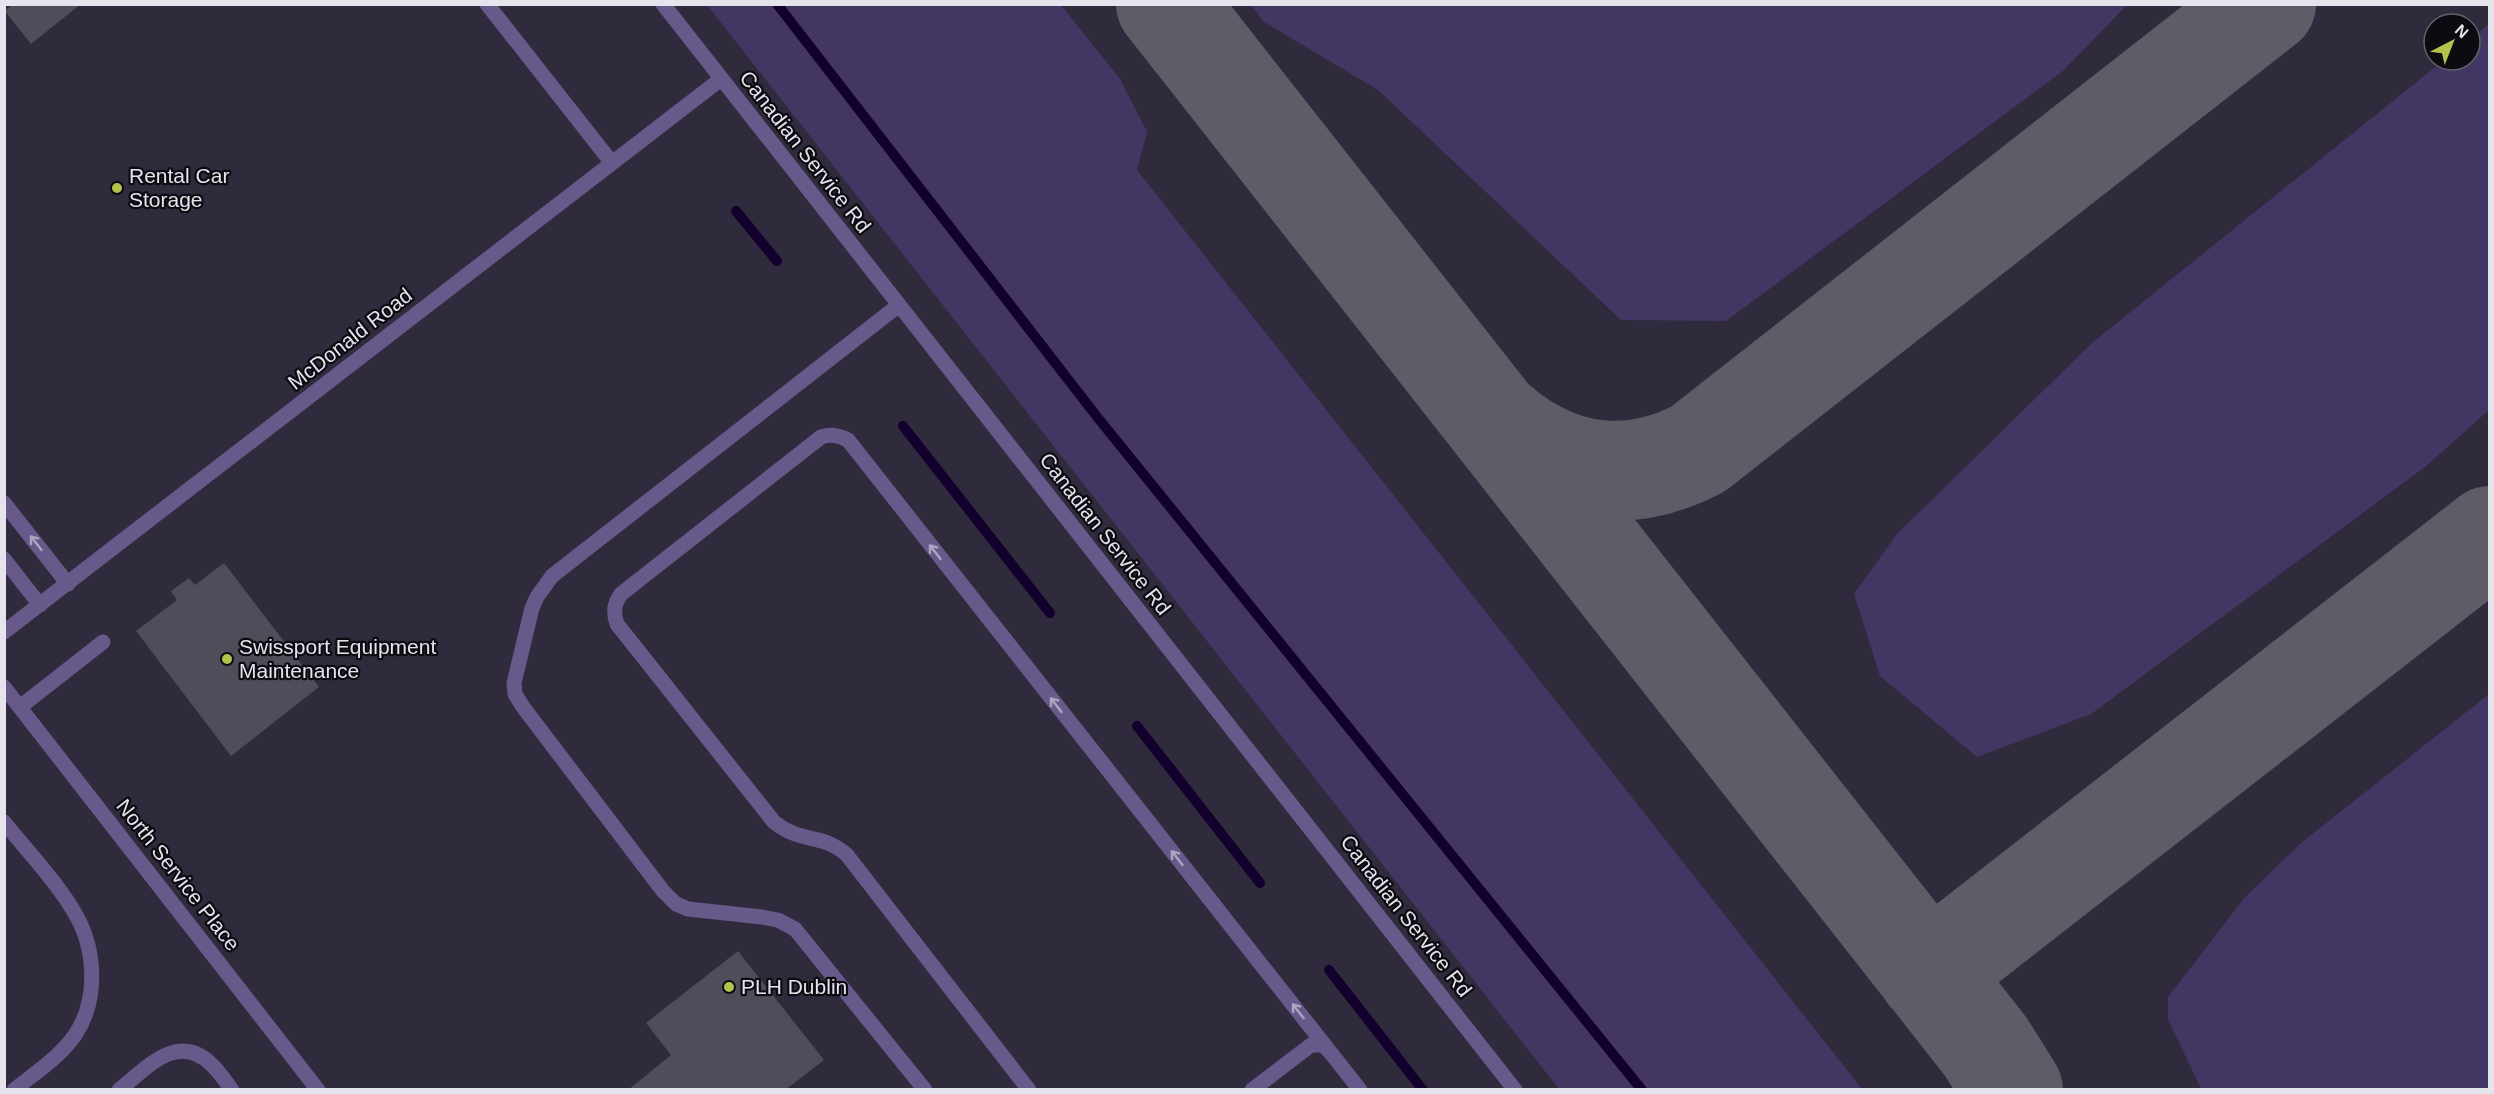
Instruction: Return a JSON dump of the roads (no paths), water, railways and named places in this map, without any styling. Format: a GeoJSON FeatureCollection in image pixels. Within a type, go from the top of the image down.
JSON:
{"type":"FeatureCollection","features":[{"type":"Feature","properties":{"kind":"lane"},"geometry":{"type":"LineString","coordinates":[[488,4],[612,163]]}},
{"type":"Feature","properties":{"kind":"lane","name":"Canadian Service Rd"},"geometry":{"type":"LineString","coordinates":[[663,4],[1515,1089]]}},
{"type":"Feature","properties":{"kind":"lane","name":"McDonald Road"},"geometry":{"type":"LineString","coordinates":[[4,632],[721,79]]}},
{"type":"Feature","properties":{"kind":"lane"},"geometry":{"type":"LineString","coordinates":[[899,305],[552,576],[532,608],[514,683],[515,694],[523,707],[663,891],[676,904],[701,912],[778,920],[795,929],[925,1089]]}},
{"type":"Feature","properties":{"kind":"lane"},"geometry":{"type":"LineString","coordinates":[[1029,1089],[847,855],[830,843],[787,833],[774,822],[617,624],[614,615],[616,601],[621,594],[821,437],[839,435],[848,440],[1360,1089]]}},
{"type":"Feature","properties":{"kind":"lane"},"geometry":{"type":"LineString","coordinates":[[4,503],[68,584]]}},
{"type":"Feature","properties":{"kind":"lane"},"geometry":{"type":"LineString","coordinates":[[4,559],[40,605]]}},
{"type":"Feature","properties":{"kind":"lane"},"geometry":{"type":"LineString","coordinates":[[20,706],[104,642]]}},
{"type":"Feature","properties":{"kind":"lane","name":"North Service Place"},"geometry":{"type":"LineString","coordinates":[[4,687],[318,1089]]}},
{"type":"Feature","properties":{"kind":"lane"},"geometry":{"type":"LineString","coordinates":[[4,822],[77,916],[90,955],[92,978],[90,997],[76,1035],[63,1049],[14,1089]]}},
{"type":"Feature","properties":{"kind":"lane"},"geometry":{"type":"LineString","coordinates":[[1252,1089],[1311,1045],[1323,1045],[1329,1051]]}},
{"type":"Feature","properties":{"kind":"lane"},"geometry":{"type":"LineString","coordinates":[[119,1089],[162,1057],[170,1052],[181,1050],[193,1052],[212,1064],[232,1089]]}},
{"type":"Feature","properties":{"kind":"waterway"},"geometry":{"type":"LineString","coordinates":[[777,4],[1098,418],[1642,1090]]}},
{"type":"Feature","properties":{"kind":"waterway"},"geometry":{"type":"LineString","coordinates":[[736,211],[777,261]]}},
{"type":"Feature","properties":{"kind":"waterway"},"geometry":{"type":"LineString","coordinates":[[903,426],[1050,613]]}},
{"type":"Feature","properties":{"kind":"waterway"},"geometry":{"type":"LineString","coordinates":[[1137,726],[1260,883]]}},
{"type":"Feature","properties":{"kind":"waterway"},"geometry":{"type":"LineString","coordinates":[[1329,970],[1423,1090]]}},
{"type":"Feature","properties":{"kind":"place","name":"Rental Car Storage"},"geometry":{"type":"Point","coordinates":[117,188]}},
{"type":"Feature","properties":{"kind":"place","name":"Swissport Equipment Maintenance"},"geometry":{"type":"Point","coordinates":[227,659]}},
{"type":"Feature","properties":{"kind":"place","name":"PLH Dublin"},"geometry":{"type":"Point","coordinates":[729,987]}}]}
